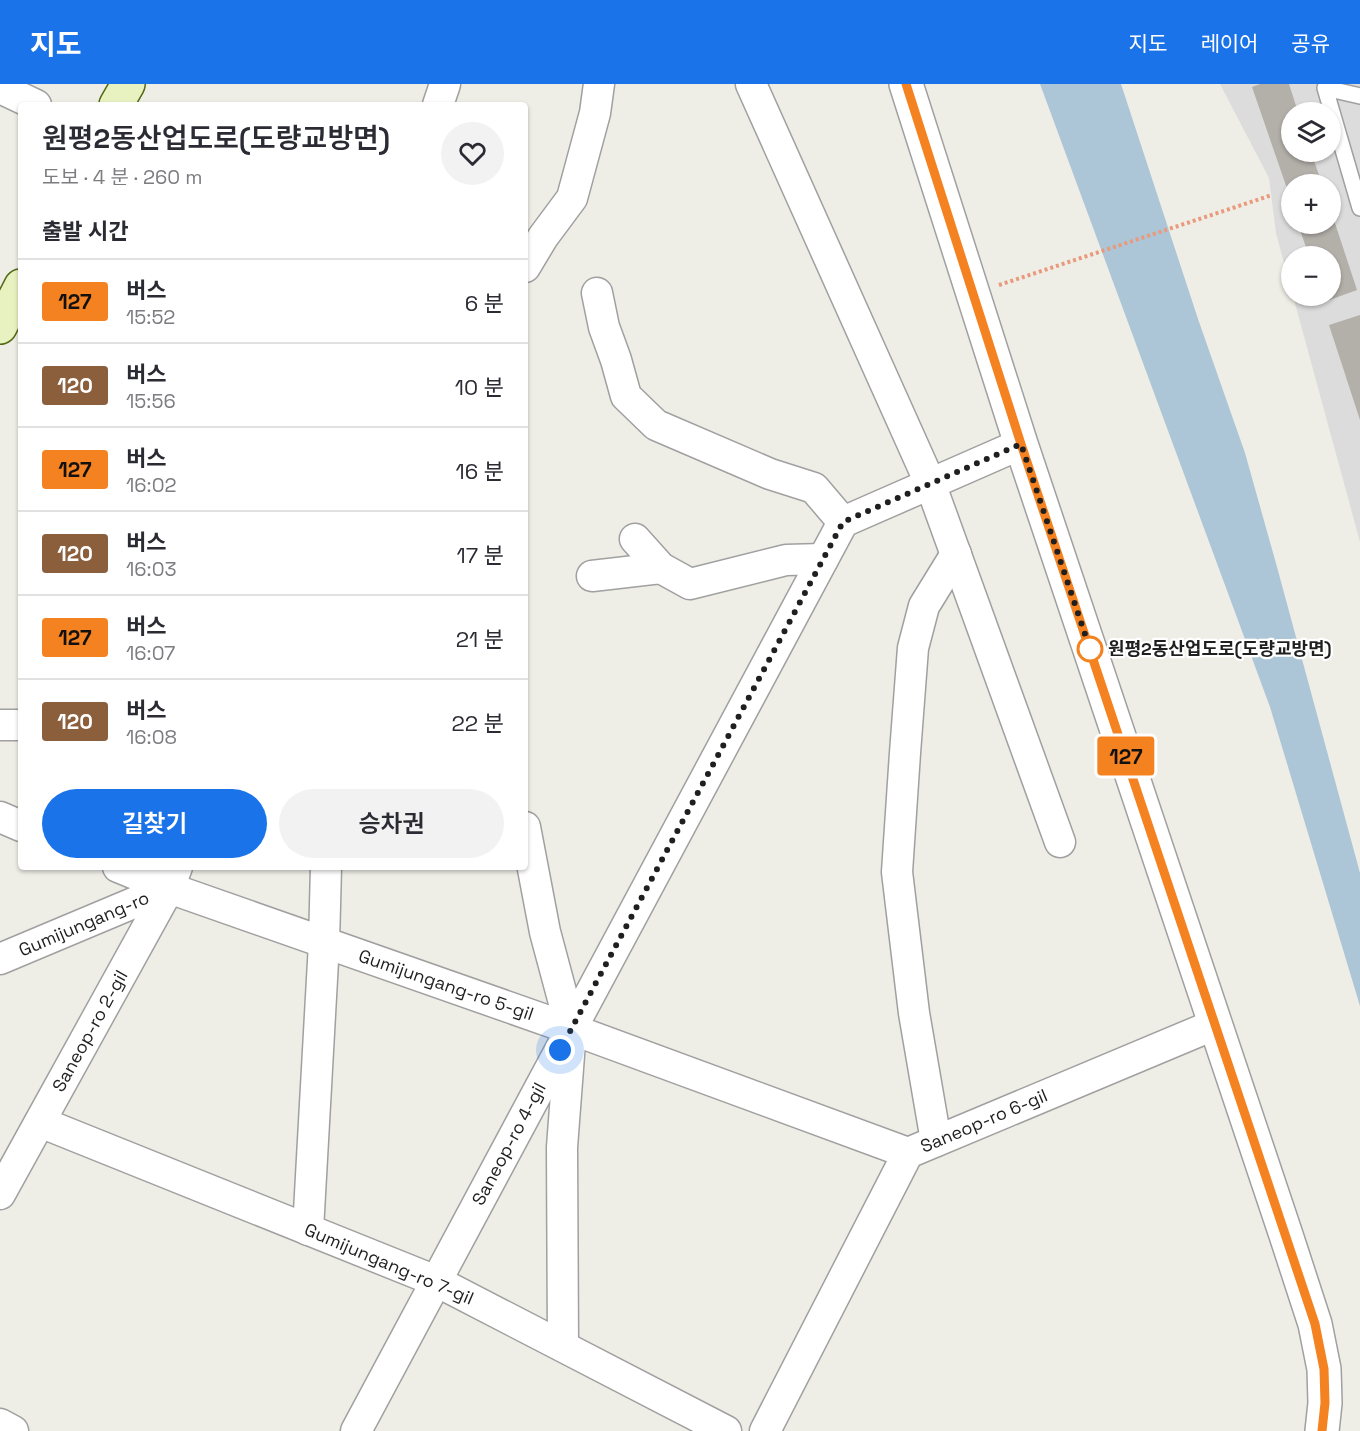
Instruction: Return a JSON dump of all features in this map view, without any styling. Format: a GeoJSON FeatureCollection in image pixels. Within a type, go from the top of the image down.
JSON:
{"type":"FeatureCollection","features":[{"type":"Feature","properties":{"kind":"main road"},"geometry":{"type":"LineString","coordinates":[[118,102],[128,84]]}},
{"type":"Feature","properties":{"kind":"main road"},"geometry":{"type":"LineString","coordinates":[[0,327],[18,292]]}},
{"type":"Feature","properties":{"kind":"street"},"geometry":{"type":"LineString","coordinates":[[439,102],[445,84]]}},
{"type":"Feature","properties":{"kind":"street"},"geometry":{"type":"LineString","coordinates":[[528,262],[543,237],[572,198],[595,113],[599,84]]}},
{"type":"Feature","properties":{"kind":"street"},"geometry":{"type":"LineString","coordinates":[[751,84],[930,483],[1060,842]]}},
{"type":"Feature","properties":{"kind":"street"},"geometry":{"type":"LineString","coordinates":[[906,84],[1021,444],[1315,1324],[1324,1369],[1325,1403],[1322,1431]]}},
{"type":"Feature","properties":{"kind":"street"},"geometry":{"type":"LineString","coordinates":[[0,88],[30,102]]}},
{"type":"Feature","properties":{"kind":"street"},"geometry":{"type":"LineString","coordinates":[[597,293],[604,327],[626,396],[656,425],[770,474],[814,488],[843,522],[1021,444]]}},
{"type":"Feature","properties":{"kind":"street","name":"Saneop-ro 4-gil"},"geometry":{"type":"LineString","coordinates":[[356,1431],[843,522]]}},
{"type":"Feature","properties":{"kind":"street"},"geometry":{"type":"LineString","coordinates":[[635,539],[661,568],[690,584],[786,560],[823,559]]}},
{"type":"Feature","properties":{"kind":"street"},"geometry":{"type":"LineString","coordinates":[[936,1142],[914,1013],[897,872],[913,648],[924,606],[956,554]]}},
{"type":"Feature","properties":{"kind":"street"},"geometry":{"type":"LineString","coordinates":[[592,576],[661,568]]}},
{"type":"Feature","properties":{"kind":"street"},"geometry":{"type":"LineString","coordinates":[[0,725],[18,725]]}},
{"type":"Feature","properties":{"kind":"street"},"geometry":{"type":"LineString","coordinates":[[0,818],[18,825]]}},
{"type":"Feature","properties":{"kind":"street"},"geometry":{"type":"LineString","coordinates":[[528,843],[545,932],[571,1029],[562,1147],[562,1346]]}},
{"type":"Feature","properties":{"kind":"street","name":"Gumijungang-ro 5-gil"},"geometry":{"type":"LineString","coordinates":[[133,870],[173,878],[324,943],[571,1029],[908,1153]]}},
{"type":"Feature","properties":{"kind":"street"},"geometry":{"type":"LineString","coordinates":[[308,1230],[326,870]]}},
{"type":"Feature","properties":{"kind":"street","name":"Gumijungang-ro"},"geometry":{"type":"LineString","coordinates":[[0,959],[173,878]]}},
{"type":"Feature","properties":{"kind":"street","name":"Saneop-ro 2-gil"},"geometry":{"type":"LineString","coordinates":[[0,1194],[173,878]]}},
{"type":"Feature","properties":{"kind":"street","name":"Saneop-ro 6-gil"},"geometry":{"type":"LineString","coordinates":[[765,1431],[908,1153],[1216,1024]]}},
{"type":"Feature","properties":{"kind":"street","name":"Gumijungang-ro 7-gil"},"geometry":{"type":"LineString","coordinates":[[40,1122],[436,1281],[726,1431]]}},
{"type":"Feature","properties":{"kind":"street"},"geometry":{"type":"LineString","coordinates":[[0,1424],[14,1431]]}},
{"type":"Feature","properties":{"kind":"lane"},"geometry":{"type":"LineString","coordinates":[[1324,86],[1360,96]]}},
{"type":"Feature","properties":{"kind":"lane"},"geometry":{"type":"LineString","coordinates":[[1324,86],[1360,208]]}},
{"type":"Feature","properties":{"kind":"path"},"geometry":{"type":"LineString","coordinates":[[973,293],[1272,195]]}},
{"type":"Feature","properties":{"kind":"shaded area"},"geometry":{"type":"Polygon","coordinates":[[[1220,84],[1360,84],[1360,542],[1296,306],[1341,306],[1341,246],[1281,246],[1281,252],[1276,233],[1269,178],[1220,84]]]}},
{"type":"Feature","properties":{"kind":"water"},"geometry":{"type":"Polygon","coordinates":[[[1040,84],[1121,84],[1198,319],[1245,453],[1360,873],[1360,1006],[1270,707],[1040,84]]]}},
{"type":"Feature","properties":{"kind":"building"},"geometry":{"type":"Polygon","coordinates":[[[1260,84],[1289,84],[1295,102],[1281,102],[1281,162],[1314,162],[1319,174],[1282,174],[1252,87],[1260,84]]]}},
{"type":"Feature","properties":{"kind":"building"},"geometry":{"type":"Polygon","coordinates":[[[1301,234],[1339,234],[1357,290],[1341,296],[1341,246],[1306,246],[1301,234]]]}},
{"type":"Feature","properties":{"kind":"building"},"geometry":{"type":"Polygon","coordinates":[[[1360,315],[1360,420],[1329,325],[1360,315]]]}},
{"type":"Feature","properties":{"kind":"bus line","name":"127"},"geometry":{"type":"LineString","coordinates":[[906,84],[1021,444],[1315,1324],[1324,1369],[1325,1403],[1322,1431]]}},
{"type":"Feature","properties":{"kind":"place","name":"원평2동산업도로(도량교방면)"},"geometry":{"type":"Point","coordinates":[1090,649]}},
{"type":"Feature","properties":{"kind":"route"},"geometry":{"type":"LineString","coordinates":[[560,1050],[843,522],[1021,444],[1090,649]]}}]}
